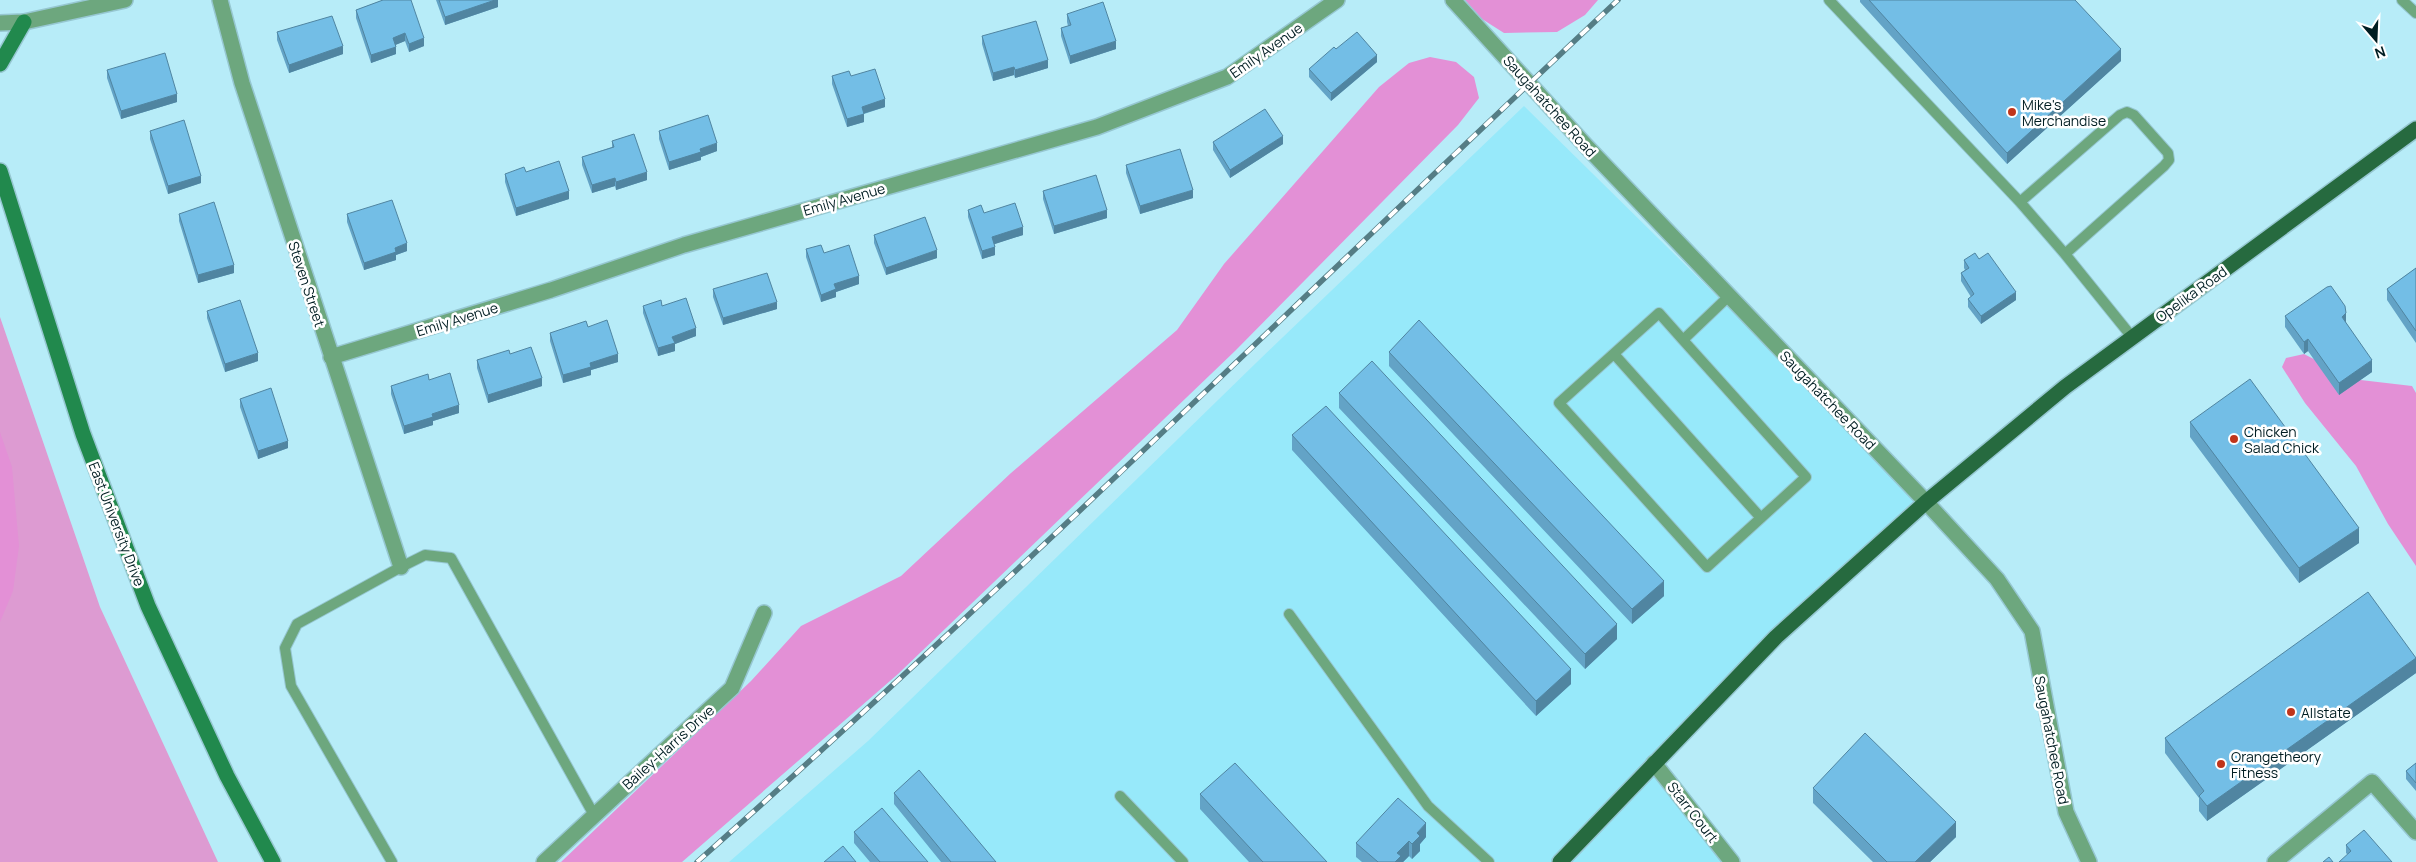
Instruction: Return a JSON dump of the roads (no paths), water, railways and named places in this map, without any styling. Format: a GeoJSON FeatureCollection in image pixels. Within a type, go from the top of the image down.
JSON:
{"type":"FeatureCollection","features":[{"type":"Feature","properties":{"kind":"main road"},"geometry":{"type":"LineString","coordinates":[[0,64],[24,22]]}},
{"type":"Feature","properties":{"kind":"main road","name":"Opelika Road"},"geometry":{"type":"LineString","coordinates":[[1560,862],[1776,637],[1926,502],[2065,387],[2416,129]]}},
{"type":"Feature","properties":{"kind":"main road","name":"East University Drive"},"geometry":{"type":"LineString","coordinates":[[0,171],[83,434],[148,606],[227,776],[273,862]]}},
{"type":"Feature","properties":{"kind":"street"},"geometry":{"type":"LineString","coordinates":[[0,23],[24,22],[125,0]]}},
{"type":"Feature","properties":{"kind":"street","name":"Steven Street"},"geometry":{"type":"LineString","coordinates":[[220,0],[242,83],[400,567]]}},
{"type":"Feature","properties":{"kind":"street","name":"Emily Avenue"},"geometry":{"type":"LineString","coordinates":[[331,357],[551,290],[684,245],[1097,127],[1227,77],[1337,0]]}},
{"type":"Feature","properties":{"kind":"street","name":"Saugahatchee Road"},"geometry":{"type":"LineString","coordinates":[[1453,0],[1588,148],[1926,502],[1997,580],[2032,631],[2066,812],[2089,862]]}},
{"type":"Feature","properties":{"kind":"street","name":"Bailey-Harris Drive"},"geometry":{"type":"LineString","coordinates":[[544,862],[732,688],[764,613]]}},
{"type":"Feature","properties":{"kind":"street","name":"Starr Court"},"geometry":{"type":"LineString","coordinates":[[1654,763],[1732,862]]}},
{"type":"Feature","properties":{"kind":"street"},"geometry":{"type":"LineString","coordinates":[[2275,862],[2372,782],[2416,832]]}},
{"type":"Feature","properties":{"kind":"lane"},"geometry":{"type":"LineString","coordinates":[[1829,0],[2020,202],[2132,337]]}},
{"type":"Feature","properties":{"kind":"lane"},"geometry":{"type":"LineString","coordinates":[[2402,0],[2416,13]]}},
{"type":"Feature","properties":{"kind":"lane"},"geometry":{"type":"LineString","coordinates":[[2020,202],[2120,115],[2127,112],[2134,115],[2157,140],[2168,153],[2169,160],[2065,254]]}},
{"type":"Feature","properties":{"kind":"lane"},"geometry":{"type":"LineString","coordinates":[[1683,340],[1729,296]]}},
{"type":"Feature","properties":{"kind":"lane"},"geometry":{"type":"LineString","coordinates":[[1659,313],[1806,477],[1706,567],[1559,403],[1614,354],[1659,313]]}},
{"type":"Feature","properties":{"kind":"lane"},"geometry":{"type":"LineString","coordinates":[[1614,354],[1761,518]]}},
{"type":"Feature","properties":{"kind":"lane"},"geometry":{"type":"LineString","coordinates":[[392,862],[292,686],[285,648],[297,624],[425,555],[451,558],[594,814]]}},
{"type":"Feature","properties":{"kind":"lane"},"geometry":{"type":"LineString","coordinates":[[1289,614],[1428,806],[1489,862]]}},
{"type":"Feature","properties":{"kind":"lane"},"geometry":{"type":"LineString","coordinates":[[1120,796],[1183,862]]}},
{"type":"Feature","properties":{"kind":"railway"},"geometry":{"type":"LineString","coordinates":[[697,862],[1046,543],[1618,0]]}},
{"type":"Feature","properties":{"kind":"place","name":"Mike's Merchandise"},"geometry":{"type":"Point","coordinates":[2012,112]}},
{"type":"Feature","properties":{"kind":"place","name":"Chicken Salad Chick"},"geometry":{"type":"Point","coordinates":[2234,439]}},
{"type":"Feature","properties":{"kind":"place","name":"Allstate"},"geometry":{"type":"Point","coordinates":[2291,712]}},
{"type":"Feature","properties":{"kind":"place","name":"Orangetheory Fitness"},"geometry":{"type":"Point","coordinates":[2221,764]}}]}
